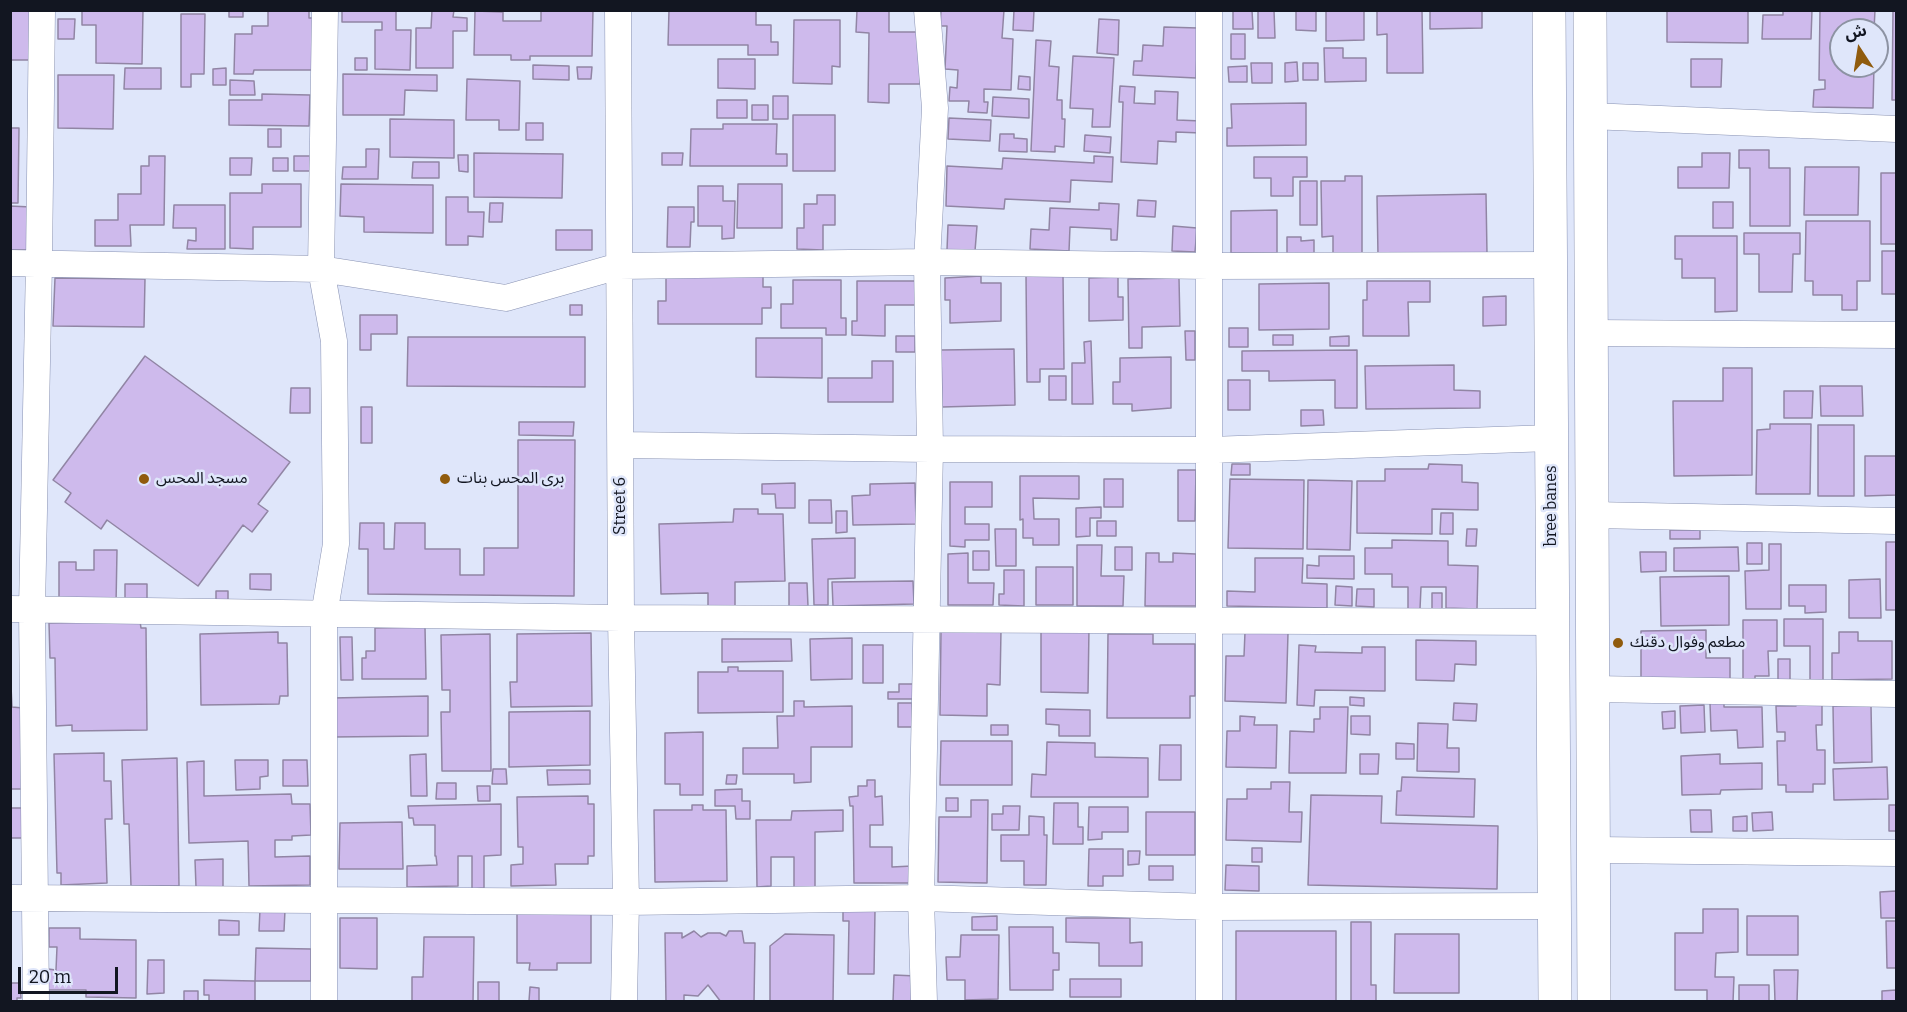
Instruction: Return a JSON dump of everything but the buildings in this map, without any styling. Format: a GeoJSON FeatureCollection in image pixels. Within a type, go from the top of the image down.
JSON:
{"type":"FeatureCollection","features":[{"type":"Feature","properties":{"kind":"main road","name":"bree banes"},"geometry":{"type":"LineString","coordinates":[[1549,10],[1555,1002]]}},
{"type":"Feature","properties":{"kind":"main road"},"geometry":{"type":"LineString","coordinates":[[1590,10],[1594,1002]]}},
{"type":"Feature","properties":{"kind":"street"},"geometry":{"type":"LineString","coordinates":[[36,1002],[23,898],[21,609],[22,454],[39,263],[42,10]]}},
{"type":"Feature","properties":{"kind":"street"},"geometry":{"type":"LineString","coordinates":[[324,1002],[324,615],[336,544],[334,341],[321,269],[326,10]]}},
{"type":"Feature","properties":{"kind":"street","name":"Street 6"},"geometry":{"type":"LineString","coordinates":[[618,10],[621,618],[626,902],[624,1002]]}},
{"type":"Feature","properties":{"kind":"street"},"geometry":{"type":"LineString","coordinates":[[924,1002],[921,898],[930,450],[927,262],[935,108],[927,10]]}},
{"type":"Feature","properties":{"kind":"street"},"geometry":{"type":"LineString","coordinates":[[1209,10],[1209,1002]]}},
{"type":"Feature","properties":{"kind":"street"},"geometry":{"type":"LineString","coordinates":[[1590,116],[1896,129]]}},
{"type":"Feature","properties":{"kind":"street"},"geometry":{"type":"LineString","coordinates":[[10,263],[321,269],[506,298],[619,266],[927,262],[1209,266],[1550,265]]}},
{"type":"Feature","properties":{"kind":"street"},"geometry":{"type":"LineString","coordinates":[[1591,333],[1896,335]]}},
{"type":"Feature","properties":{"kind":"street"},"geometry":{"type":"LineString","coordinates":[[621,445],[930,450],[1210,450],[1551,438]]}},
{"type":"Feature","properties":{"kind":"street"},"geometry":{"type":"LineString","coordinates":[[1592,515],[1896,521]]}},
{"type":"Feature","properties":{"kind":"street"},"geometry":{"type":"LineString","coordinates":[[21,609],[621,618],[1552,622]]}},
{"type":"Feature","properties":{"kind":"street"},"geometry":{"type":"LineString","coordinates":[[1593,688],[1896,694]]}},
{"type":"Feature","properties":{"kind":"street"},"geometry":{"type":"LineString","coordinates":[[1594,850],[1896,853]]}},
{"type":"Feature","properties":{"kind":"street"},"geometry":{"type":"LineString","coordinates":[[23,898],[626,902],[921,898],[1210,907],[1554,906]]}},
{"type":"Feature","properties":{"kind":"place","name":"مسجد المحس"},"geometry":{"type":"Point","coordinates":[144,479]}},
{"type":"Feature","properties":{"kind":"place","name":"برى المحس بنات"},"geometry":{"type":"Point","coordinates":[445,479]}},
{"type":"Feature","properties":{"kind":"place","name":"مطعم وفوال دقنك"},"geometry":{"type":"Point","coordinates":[1618,643]}}]}
